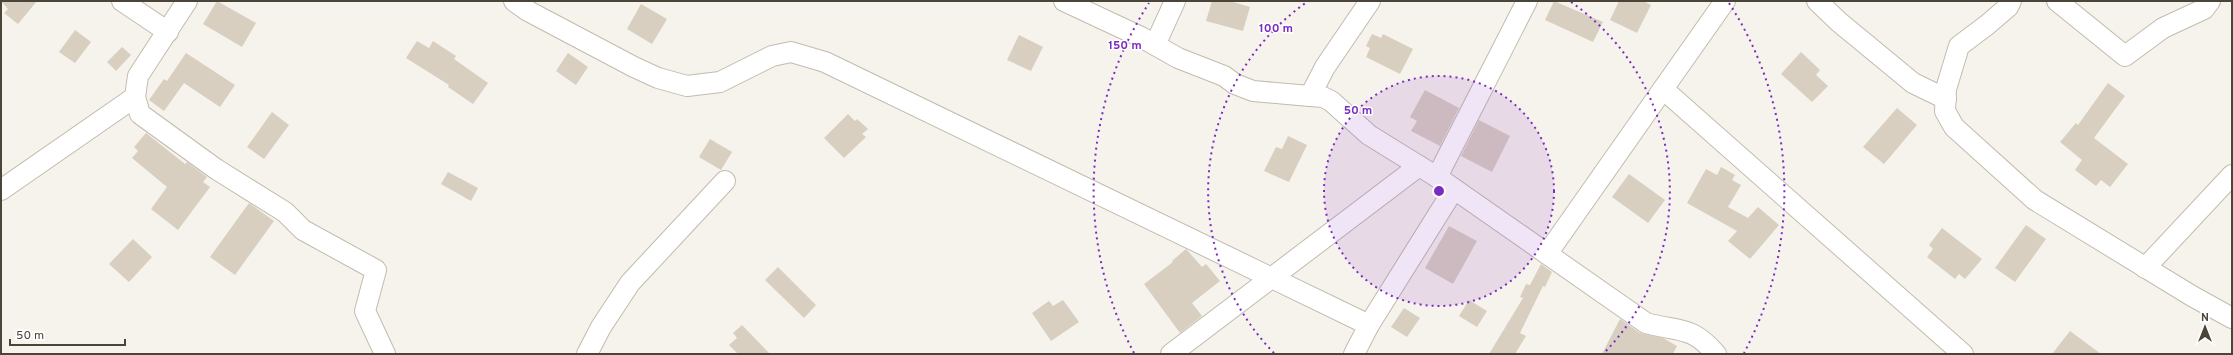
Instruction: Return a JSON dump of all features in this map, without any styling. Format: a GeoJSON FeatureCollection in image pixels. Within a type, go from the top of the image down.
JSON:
{"type":"FeatureCollection","features":[{"type":"Feature","properties":{"kind":"street"},"geometry":{"type":"LineString","coordinates":[[122,1],[168,32]]}},
{"type":"Feature","properties":{"kind":"street"},"geometry":{"type":"LineString","coordinates":[[187,1],[138,76],[135,97],[140,114],[216,168],[285,212],[303,230],[376,270],[365,311],[385,354]]}},
{"type":"Feature","properties":{"kind":"street"},"geometry":{"type":"LineString","coordinates":[[514,1],[528,11],[634,67],[658,78],[687,86],[720,82],[772,56],[791,52],[825,62],[1368,326]]}},
{"type":"Feature","properties":{"kind":"street"},"geometry":{"type":"LineString","coordinates":[[1064,1],[1155,44],[1172,55],[1224,76],[1235,84],[1253,92],[1323,97],[1332,101],[1369,135],[1437,177],[1646,323],[1695,334],[1704,340],[1716,354]]}},
{"type":"Feature","properties":{"kind":"street"},"geometry":{"type":"LineString","coordinates":[[1155,44],[1175,1]]}},
{"type":"Feature","properties":{"kind":"street"},"geometry":{"type":"LineString","coordinates":[[1310,96],[1325,67],[1370,1]]}},
{"type":"Feature","properties":{"kind":"street"},"geometry":{"type":"LineString","coordinates":[[1437,177],[1526,1]]}},
{"type":"Feature","properties":{"kind":"street"},"geometry":{"type":"LineString","coordinates":[[1547,254],[1725,1]]}},
{"type":"Feature","properties":{"kind":"street"},"geometry":{"type":"LineString","coordinates":[[1817,1],[1839,22],[1913,83],[1946,99]]}},
{"type":"Feature","properties":{"kind":"street"},"geometry":{"type":"LineString","coordinates":[[2011,1],[2008,7],[1959,46],[1946,99],[1945,111],[1954,127],[2035,200],[2145,268],[2232,318]]}},
{"type":"Feature","properties":{"kind":"street"},"geometry":{"type":"LineString","coordinates":[[2057,1],[2125,56],[2164,28],[2204,9],[2210,1]]}},
{"type":"Feature","properties":{"kind":"street"},"geometry":{"type":"LineString","coordinates":[[1663,89],[1963,354]]}},
{"type":"Feature","properties":{"kind":"street"},"geometry":{"type":"LineString","coordinates":[[1,190],[135,97]]}},
{"type":"Feature","properties":{"kind":"street"},"geometry":{"type":"LineString","coordinates":[[1171,354],[1419,166]]}},
{"type":"Feature","properties":{"kind":"street"},"geometry":{"type":"LineString","coordinates":[[2145,268],[2232,175]]}},
{"type":"Feature","properties":{"kind":"street"},"geometry":{"type":"LineString","coordinates":[[587,354],[600,327],[630,283],[725,181]]}},
{"type":"Feature","properties":{"kind":"street"},"geometry":{"type":"LineString","coordinates":[[1354,354],[1368,326],[1454,189]]}},
{"type":"Feature","properties":{"kind":"building"},"geometry":{"type":"Polygon","coordinates":[[[1,1],[37,1],[18,24],[4,13],[8,9],[1,1]]]}},
{"type":"Feature","properties":{"kind":"building"},"geometry":{"type":"Polygon","coordinates":[[[217,1],[256,23],[242,47],[203,24],[217,1]]]}},
{"type":"Feature","properties":{"kind":"building"},"geometry":{"type":"Polygon","coordinates":[[[1212,1],[1230,1],[1250,7],[1243,31],[1206,21],[1212,1]]]}},
{"type":"Feature","properties":{"kind":"building"},"geometry":{"type":"Polygon","coordinates":[[[1554,1],[1603,22],[1593,42],[1545,20],[1554,1]]]}},
{"type":"Feature","properties":{"kind":"building"},"geometry":{"type":"Polygon","coordinates":[[[1619,1],[1643,1],[1651,5],[1637,33],[1610,20],[1619,1]]]}},
{"type":"Feature","properties":{"kind":"building"},"geometry":{"type":"Polygon","coordinates":[[[641,4],[667,19],[652,44],[627,29],[641,4]]]}},
{"type":"Feature","properties":{"kind":"building"},"geometry":{"type":"Polygon","coordinates":[[[75,30],[91,42],[75,63],[59,52],[75,30]]]}},
{"type":"Feature","properties":{"kind":"building"},"geometry":{"type":"Polygon","coordinates":[[[1372,34],[1381,38],[1383,34],[1413,49],[1400,74],[1366,57],[1370,48],[1366,46],[1372,34]]]}},
{"type":"Feature","properties":{"kind":"building"},"geometry":{"type":"Polygon","coordinates":[[[1019,35],[1043,47],[1031,71],[1007,60],[1019,35]]]}},
{"type":"Feature","properties":{"kind":"building"},"geometry":{"type":"Polygon","coordinates":[[[417,41],[429,48],[433,41],[456,56],[454,59],[488,83],[473,104],[448,87],[449,85],[406,58],[417,41]]]}},
{"type":"Feature","properties":{"kind":"building"},"geometry":{"type":"Polygon","coordinates":[[[122,47],[131,55],[116,71],[107,62],[122,47]]]}},
{"type":"Feature","properties":{"kind":"building"},"geometry":{"type":"Polygon","coordinates":[[[1801,52],[1820,70],[1816,75],[1828,86],[1812,102],[1781,74],[1801,52]]]}},
{"type":"Feature","properties":{"kind":"building"},"geometry":{"type":"Polygon","coordinates":[[[186,53],[235,85],[220,107],[184,83],[164,111],[149,100],[164,79],[167,81],[186,53]]]}},
{"type":"Feature","properties":{"kind":"building"},"geometry":{"type":"Polygon","coordinates":[[[568,53],[588,67],[576,85],[556,71],[568,53]]]}},
{"type":"Feature","properties":{"kind":"building"},"geometry":{"type":"Polygon","coordinates":[[[2108,83],[2125,96],[2094,138],[2128,164],[2110,187],[2101,180],[2096,186],[2075,170],[2082,160],[2060,142],[2076,123],[2078,125],[2108,83]]]}},
{"type":"Feature","properties":{"kind":"building"},"geometry":{"type":"Polygon","coordinates":[[[1425,90],[1459,108],[1440,146],[1411,131],[1417,121],[1410,117],[1425,90]]]}},
{"type":"Feature","properties":{"kind":"building"},"geometry":{"type":"Polygon","coordinates":[[[1897,108],[1917,125],[1884,164],[1863,147],[1897,108]]]}},
{"type":"Feature","properties":{"kind":"building"},"geometry":{"type":"Polygon","coordinates":[[[272,112],[289,125],[264,159],[247,147],[272,112]]]}},
{"type":"Feature","properties":{"kind":"building"},"geometry":{"type":"Polygon","coordinates":[[[848,114],[855,121],[857,119],[868,129],[862,134],[866,137],[844,158],[824,138],[848,114]]]}},
{"type":"Feature","properties":{"kind":"building"},"geometry":{"type":"Polygon","coordinates":[[[1479,120],[1510,136],[1492,172],[1461,156],[1479,120]]]}},
{"type":"Feature","properties":{"kind":"building"},"geometry":{"type":"Polygon","coordinates":[[[146,133],[185,164],[187,162],[207,177],[203,182],[210,187],[178,230],[151,209],[167,187],[132,158],[138,151],[134,147],[146,133]]]}},
{"type":"Feature","properties":{"kind":"building"},"geometry":{"type":"Polygon","coordinates":[[[1288,136],[1307,145],[1289,182],[1264,171],[1276,147],[1282,149],[1288,136]]]}},
{"type":"Feature","properties":{"kind":"building"},"geometry":{"type":"Polygon","coordinates":[[[710,139],[732,152],[721,170],[699,157],[710,139]]]}},
{"type":"Feature","properties":{"kind":"building"},"geometry":{"type":"Polygon","coordinates":[[[1721,167],[1735,175],[1732,180],[1741,185],[1728,207],[1748,218],[1758,207],[1779,225],[1750,259],[1728,241],[1737,231],[1687,203],[1706,169],[1717,175],[1721,167]]]}},
{"type":"Feature","properties":{"kind":"building"},"geometry":{"type":"Polygon","coordinates":[[[448,172],[478,188],[471,201],[441,184],[448,172]]]}},
{"type":"Feature","properties":{"kind":"building"},"geometry":{"type":"Polygon","coordinates":[[[1629,174],[1665,200],[1648,223],[1612,197],[1629,174]]]}},
{"type":"Feature","properties":{"kind":"building"},"geometry":{"type":"Polygon","coordinates":[[[249,203],[274,221],[235,275],[210,257],[249,203]]]}},
{"type":"Feature","properties":{"kind":"building"},"geometry":{"type":"Polygon","coordinates":[[[2026,225],[2046,239],[2015,282],[1995,268],[2026,225]]]}},
{"type":"Feature","properties":{"kind":"building"},"geometry":{"type":"Polygon","coordinates":[[[1449,226],[1477,241],[1453,284],[1425,268],[1449,226]]]}},
{"type":"Feature","properties":{"kind":"building"},"geometry":{"type":"Polygon","coordinates":[[[1942,228],[1982,259],[1965,279],[1959,274],[1955,279],[1927,257],[1933,249],[1929,245],[1942,228]]]}},
{"type":"Feature","properties":{"kind":"building"},"geometry":{"type":"Polygon","coordinates":[[[133,239],[152,257],[129,282],[109,264],[133,239]]]}},
{"type":"Feature","properties":{"kind":"building"},"geometry":{"type":"Polygon","coordinates":[[[1186,249],[1202,267],[1206,264],[1220,281],[1192,303],[1202,316],[1180,333],[1144,284],[1173,262],[1172,261],[1186,249]]]}},
{"type":"Feature","properties":{"kind":"building"},"geometry":{"type":"Polygon","coordinates":[[[1541,264],[1552,272],[1545,287],[1543,286],[1520,333],[1526,336],[1515,354],[1489,354],[1523,298],[1520,297],[1526,284],[1530,285],[1541,264]]]}},
{"type":"Feature","properties":{"kind":"building"},"geometry":{"type":"Polygon","coordinates":[[[778,267],[816,305],[804,318],[765,280],[778,267]]]}},
{"type":"Feature","properties":{"kind":"building"},"geometry":{"type":"Polygon","coordinates":[[[1063,300],[1079,322],[1051,341],[1032,313],[1049,301],[1053,306],[1063,300]]]}},
{"type":"Feature","properties":{"kind":"building"},"geometry":{"type":"Polygon","coordinates":[[[1469,300],[1487,311],[1477,327],[1459,316],[1469,300]]]}},
{"type":"Feature","properties":{"kind":"building"},"geometry":{"type":"Polygon","coordinates":[[[1404,308],[1420,318],[1407,337],[1391,327],[1404,308]]]}},
{"type":"Feature","properties":{"kind":"building"},"geometry":{"type":"Polygon","coordinates":[[[1620,319],[1640,333],[1663,338],[1677,346],[1673,354],[1602,354],[1620,319]]]}},
{"type":"Feature","properties":{"kind":"building"},"geometry":{"type":"Polygon","coordinates":[[[742,325],[770,354],[738,354],[729,345],[737,338],[733,333],[742,325]]]}},
{"type":"Feature","properties":{"kind":"building"},"geometry":{"type":"Polygon","coordinates":[[[2070,331],[2101,354],[2052,354],[2070,331]]]}}]}
